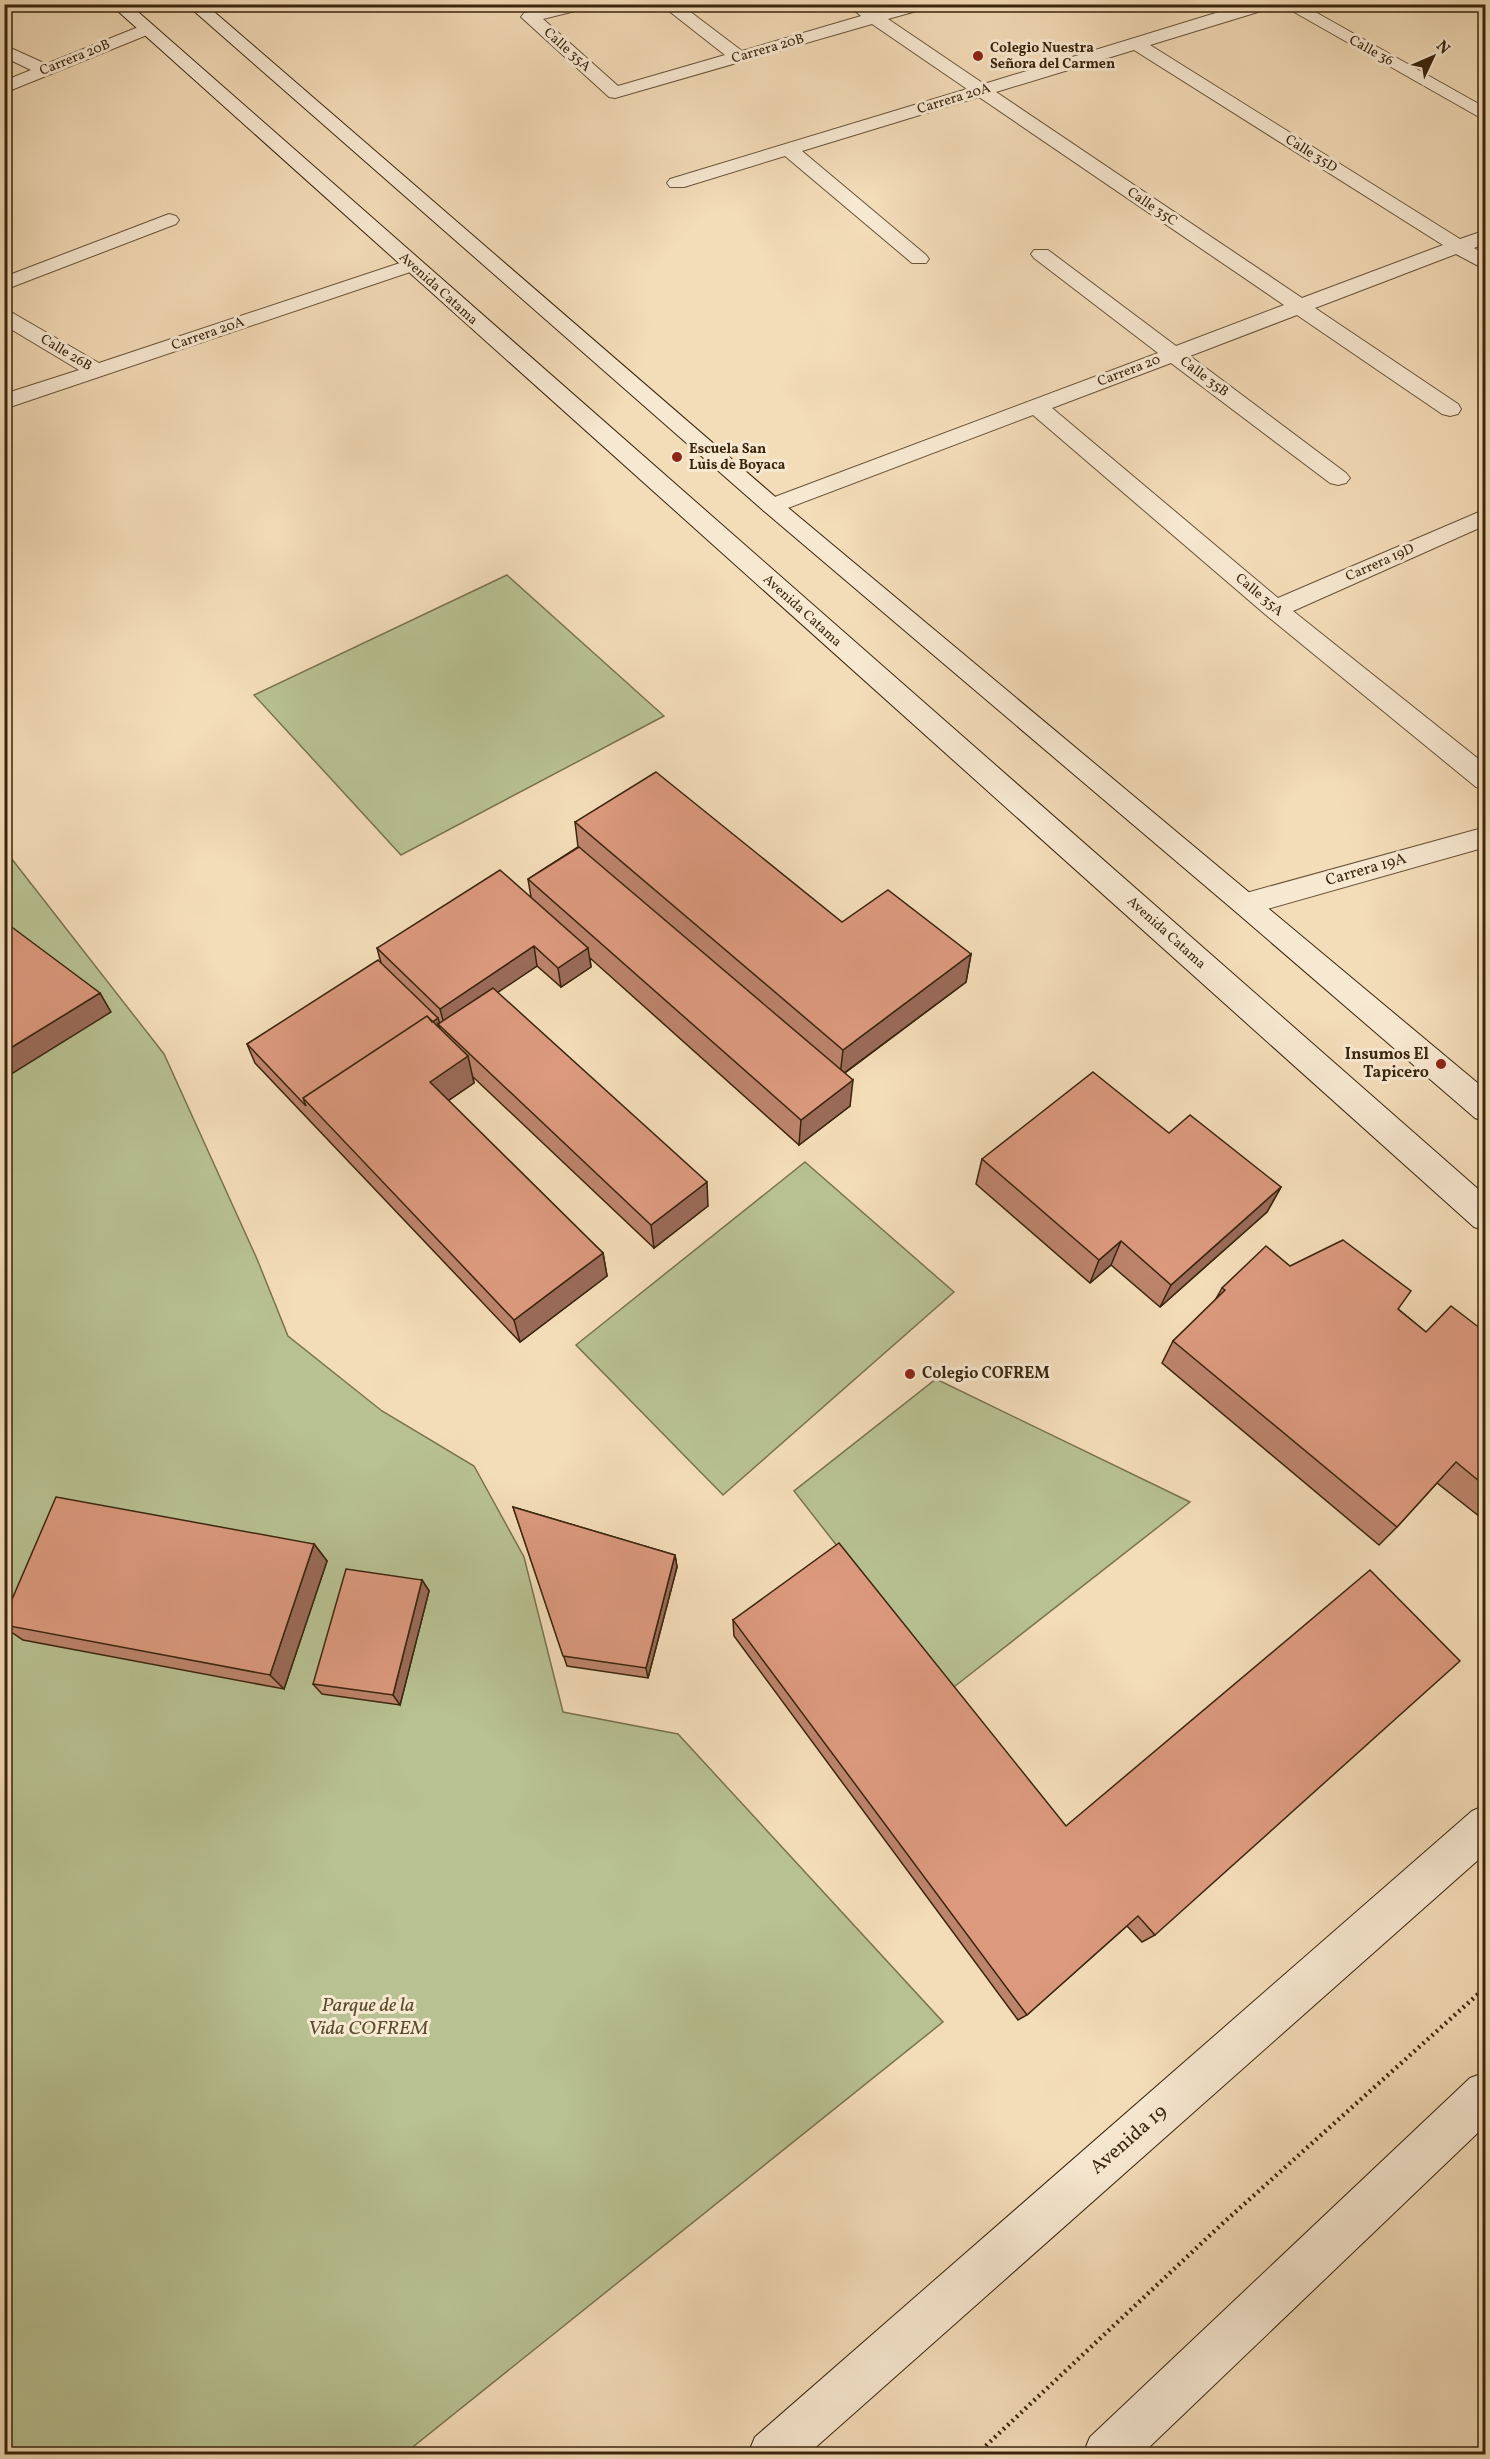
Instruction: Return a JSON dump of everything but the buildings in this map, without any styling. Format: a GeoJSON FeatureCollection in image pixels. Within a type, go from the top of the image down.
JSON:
{"type":"FeatureCollection","features":[{"type":"Feature","properties":{"kind":"street","name":"Avenida Catama"},"geometry":{"type":"LineString","coordinates":[[118,4],[1485,1217]]}},
{"type":"Feature","properties":{"kind":"street"},"geometry":{"type":"LineString","coordinates":[[194,4],[772,506],[1246,904],[1485,1109]]}},
{"type":"Feature","properties":{"kind":"street"},"geometry":{"type":"LineString","coordinates":[[368,4],[382,4]]}},
{"type":"Feature","properties":{"kind":"street","name":"Calle 35A"},"geometry":{"type":"LineString","coordinates":[[581,4],[530,17],[615,93]]}},
{"type":"Feature","properties":{"kind":"street"},"geometry":{"type":"LineString","coordinates":[[668,4],[739,57]]}},
{"type":"Feature","properties":{"kind":"street","name":"Calle 35C"},"geometry":{"type":"LineString","coordinates":[[855,4],[1450,409]]}},
{"type":"Feature","properties":{"kind":"street","name":"Carrera 20B"},"geometry":{"type":"LineString","coordinates":[[615,93],[921,4]]}},
{"type":"Feature","properties":{"kind":"street","name":"Carrera 20A"},"geometry":{"type":"LineString","coordinates":[[677,183],[1266,4]]}},
{"type":"Feature","properties":{"kind":"street","name":"Calle 36"},"geometry":{"type":"LineString","coordinates":[[1288,4],[1485,116]]}},
{"type":"Feature","properties":{"kind":"street","name":"Carrera 20B"},"geometry":{"type":"LineString","coordinates":[[4,88],[146,29]]}},
{"type":"Feature","properties":{"kind":"street","name":"Calle 35D"},"geometry":{"type":"LineString","coordinates":[[1137,44],[1485,264]]}},
{"type":"Feature","properties":{"kind":"street"},"geometry":{"type":"LineString","coordinates":[[4,50],[44,70]]}},
{"type":"Feature","properties":{"kind":"street"},"geometry":{"type":"LineString","coordinates":[[788,149],[919,259]]}},
{"type":"Feature","properties":{"kind":"street"},"geometry":{"type":"LineString","coordinates":[[4,284],[169,220]]}},
{"type":"Feature","properties":{"kind":"street","name":"Carrera 20"},"geometry":{"type":"LineString","coordinates":[[772,506],[1485,236]]}},
{"type":"Feature","properties":{"kind":"street","name":"Calle 35B"},"geometry":{"type":"LineString","coordinates":[[1041,254],[1338,478]]}},
{"type":"Feature","properties":{"kind":"street","name":"Carrera 20A"},"geometry":{"type":"LineString","coordinates":[[4,402],[412,265]]}},
{"type":"Feature","properties":{"kind":"street","name":"Calle 26B"},"geometry":{"type":"LineString","coordinates":[[4,316],[97,371]]}},
{"type":"Feature","properties":{"kind":"street","name":"Calle 35A"},"geometry":{"type":"LineString","coordinates":[[1036,406],[1275,609],[1485,780]]}},
{"type":"Feature","properties":{"kind":"street","name":"Carrera 19D"},"geometry":{"type":"LineString","coordinates":[[1275,609],[1485,516]]}},
{"type":"Feature","properties":{"kind":"street","name":"Carrera 19A"},"geometry":{"type":"LineString","coordinates":[[1246,904],[1485,837]]}},
{"type":"Feature","properties":{"kind":"street","name":"Avenida 19"},"geometry":{"type":"LineString","coordinates":[[772,2454],[1485,1824]]}},
{"type":"Feature","properties":{"kind":"street"},"geometry":{"type":"LineString","coordinates":[[1107,2454],[1485,2094]]}},
{"type":"Feature","properties":{"kind":"path"},"geometry":{"type":"LineString","coordinates":[[977,2454],[1222,2224],[1485,1988]]}},
{"type":"Feature","properties":{"kind":"green space"},"geometry":{"type":"Polygon","coordinates":[[[507,575],[664,716],[401,855],[254,695],[507,575]]]}},
{"type":"Feature","properties":{"kind":"green space","name":"Parque de la Vida COFREM"},"geometry":{"type":"Polygon","coordinates":[[[4,849],[164,1054],[257,1259],[288,1336],[382,1411],[474,1466],[524,1557],[563,1712],[678,1734],[943,2022],[404,2454],[5,2454],[4,849]]]}},
{"type":"Feature","properties":{"kind":"green space"},"geometry":{"type":"Polygon","coordinates":[[[805,1162],[954,1292],[723,1495],[576,1345],[805,1162]]]}},
{"type":"Feature","properties":{"kind":"green space"},"geometry":{"type":"Polygon","coordinates":[[[936,1379],[1190,1502],[950,1690],[794,1491],[936,1379]]]}},
{"type":"Feature","properties":{"kind":"place","name":"Colegio Nuestra Señora del Carmen"},"geometry":{"type":"Point","coordinates":[978,56]}},
{"type":"Feature","properties":{"kind":"place","name":"Escuela San Luis de Boyaca"},"geometry":{"type":"Point","coordinates":[677,457]}},
{"type":"Feature","properties":{"kind":"place","name":"Insumos El Tapicero"},"geometry":{"type":"Point","coordinates":[1441,1064]}},
{"type":"Feature","properties":{"kind":"place","name":"Colegio COFREM"},"geometry":{"type":"Point","coordinates":[910,1374]}}]}
